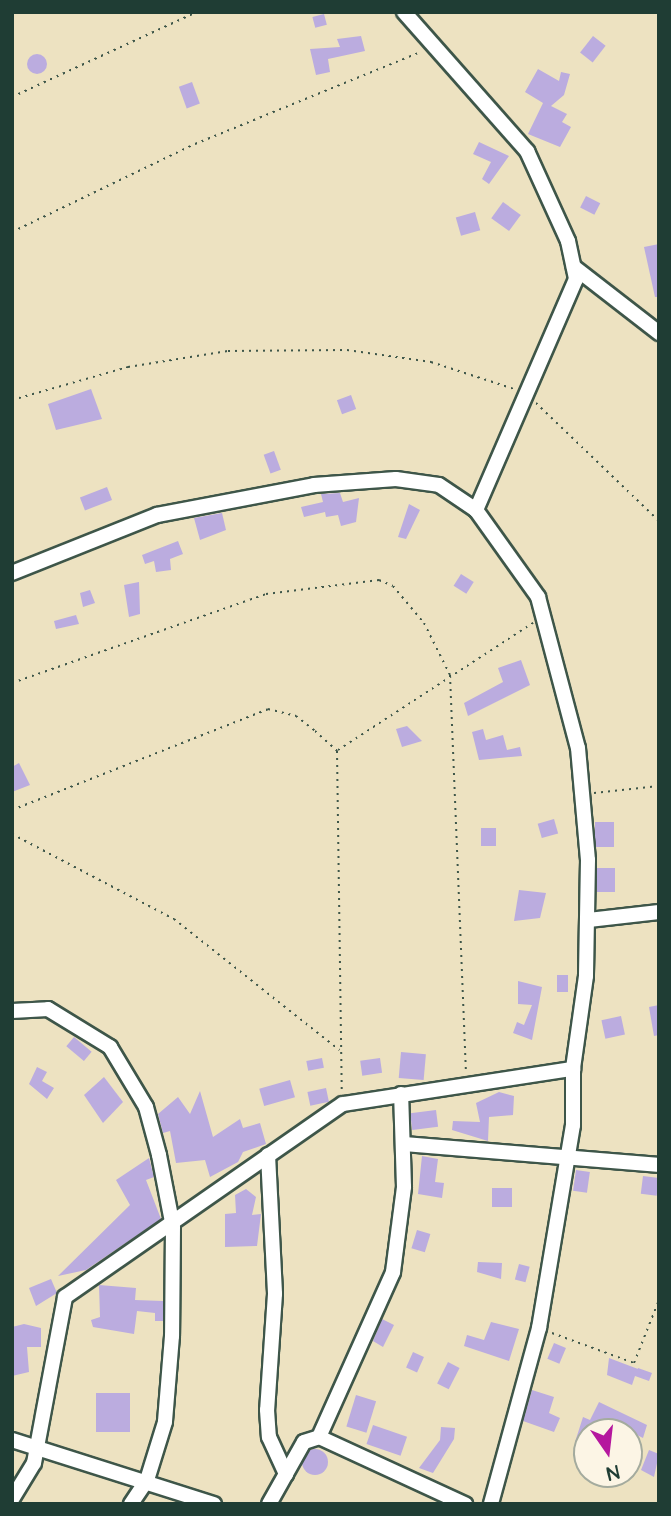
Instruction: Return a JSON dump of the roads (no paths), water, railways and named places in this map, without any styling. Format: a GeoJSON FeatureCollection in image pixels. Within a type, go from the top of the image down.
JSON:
{"type":"FeatureCollection","features":[{"type":"Feature","properties":{"kind":"street"},"geometry":{"type":"LineString","coordinates":[[404,12],[439,45],[527,151],[574,267],[659,333]]}},
{"type":"Feature","properties":{"kind":"street"},"geometry":{"type":"LineString","coordinates":[[476,510],[525,393],[567,308],[574,267]]}},
{"type":"Feature","properties":{"kind":"street"},"geometry":{"type":"LineString","coordinates":[[12,573],[157,515],[314,485],[425,481],[476,510],[512,555],[545,615],[583,794],[589,920],[573,1069],[569,1154],[539,1328],[491,1504]]}},
{"type":"Feature","properties":{"kind":"street"},"geometry":{"type":"LineString","coordinates":[[589,920],[659,912]]}},
{"type":"Feature","properties":{"kind":"street"},"geometry":{"type":"LineString","coordinates":[[12,1011],[56,1012],[110,1047],[146,1108],[172,1217],[164,1422],[147,1480],[131,1504]]}},
{"type":"Feature","properties":{"kind":"street"},"geometry":{"type":"LineString","coordinates":[[12,1499],[36,1449],[65,1297],[149,1243],[172,1217],[343,1104],[573,1069]]}},
{"type":"Feature","properties":{"kind":"street"},"geometry":{"type":"LineString","coordinates":[[319,1437],[393,1272],[405,1144],[401,1094]]}},
{"type":"Feature","properties":{"kind":"street"},"geometry":{"type":"LineString","coordinates":[[405,1144],[569,1154],[659,1166]]}},
{"type":"Feature","properties":{"kind":"street"},"geometry":{"type":"LineString","coordinates":[[268,1155],[275,1294],[267,1410],[269,1437],[286,1474]]}},
{"type":"Feature","properties":{"kind":"street"},"geometry":{"type":"LineString","coordinates":[[269,1504],[304,1442],[319,1437],[465,1504]]}},
{"type":"Feature","properties":{"kind":"street"},"geometry":{"type":"LineString","coordinates":[[12,1440],[147,1480],[214,1504]]}}]}
